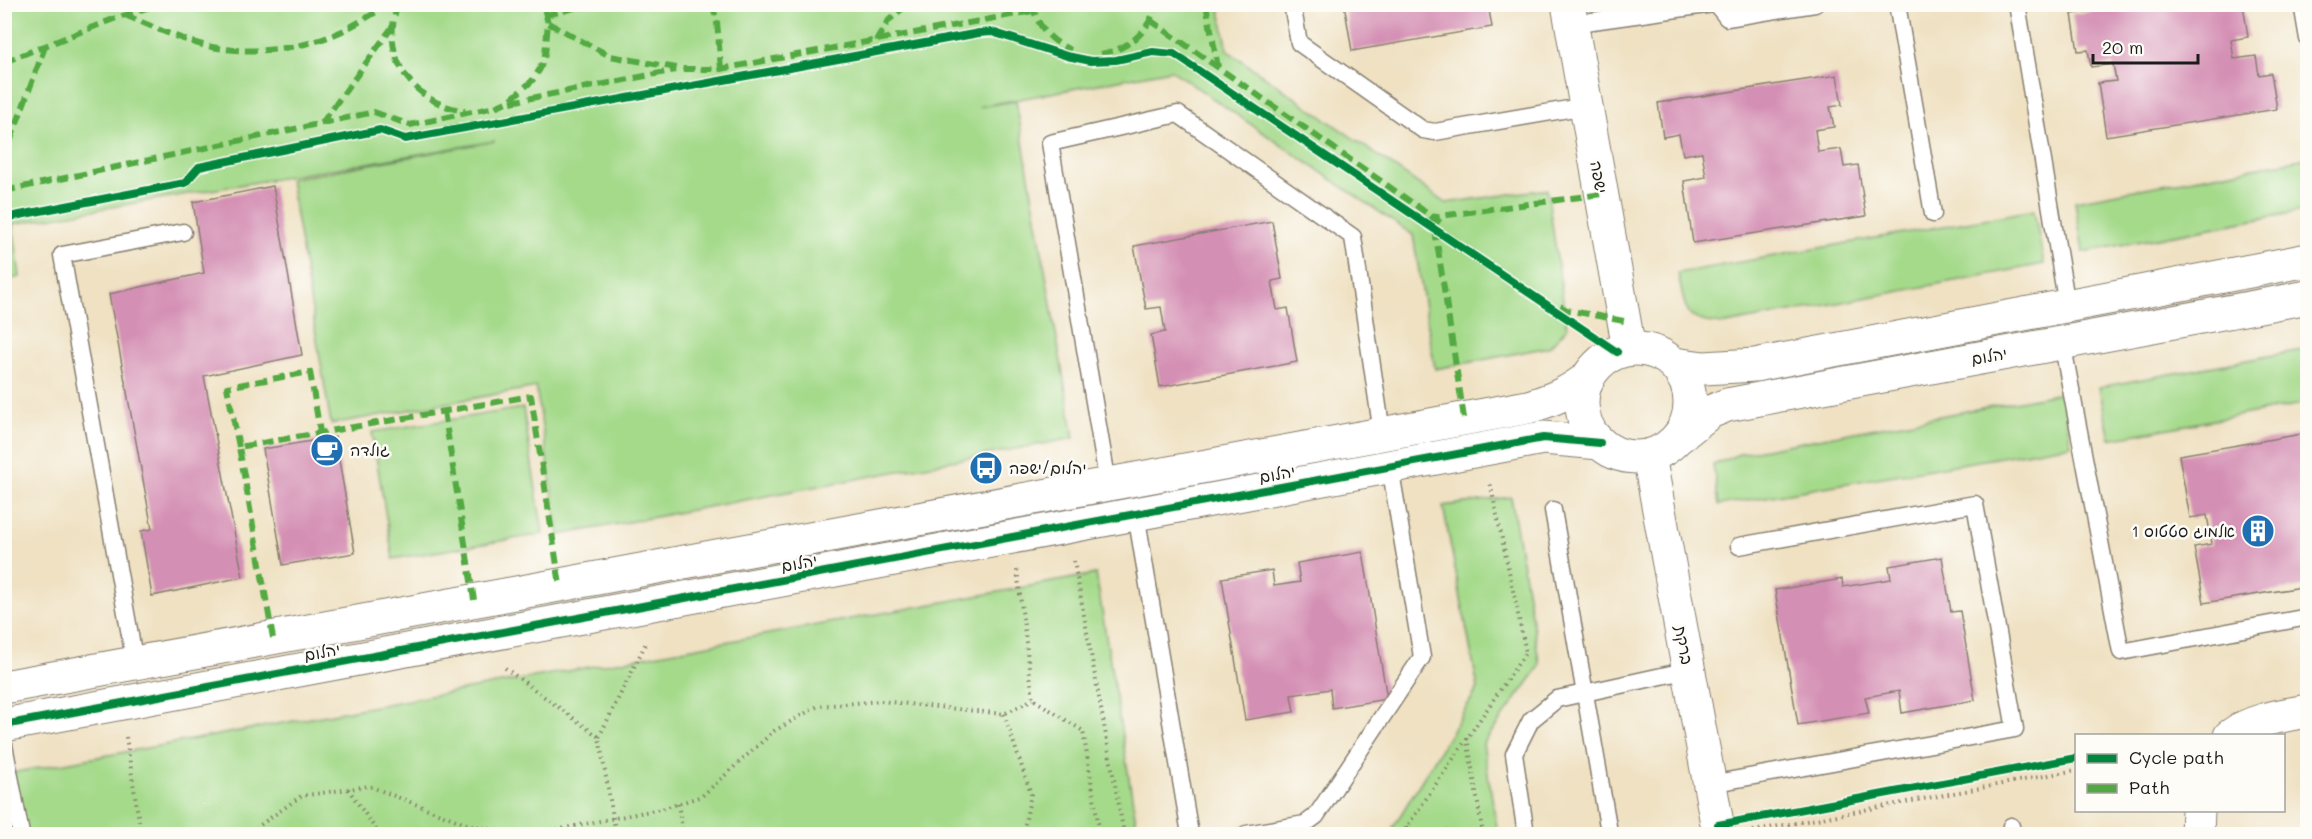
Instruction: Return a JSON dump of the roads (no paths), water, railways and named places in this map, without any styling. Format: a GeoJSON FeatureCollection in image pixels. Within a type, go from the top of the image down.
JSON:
{"type":"FeatureCollection","features":[{"type":"Feature","properties":{"kind":"street","name":"ישפה"},"geometry":{"type":"LineString","coordinates":[[1570,14],[1629,349]]}},
{"type":"Feature","properties":{"kind":"street"},"geometry":{"type":"LineString","coordinates":[[1674,364],[1704,368],[1755,365],[2307,260]]}},
{"type":"Feature","properties":{"kind":"street","name":"יהלום"},"geometry":{"type":"LineString","coordinates":[[1680,436],[1710,412],[1727,405],[2307,297]]}},
{"type":"Feature","properties":{"kind":"street"},"geometry":{"type":"LineString","coordinates":[[1629,349],[1647,350],[1662,355],[1674,364],[1683,376],[1690,399],[1687,422],[1680,436],[1669,447],[1649,456],[1626,456],[1612,452],[1600,443],[1589,429],[1583,412],[1583,394],[1589,377],[1600,362],[1617,352],[1629,349]]}},
{"type":"Feature","properties":{"kind":"street","name":"יהלום"},"geometry":{"type":"LineString","coordinates":[[4,687],[1382,434],[1554,400],[1572,391],[1589,377]]}},
{"type":"Feature","properties":{"kind":"street","name":"יהלום"},"geometry":{"type":"LineString","coordinates":[[4,725],[1542,438],[1600,443]]}},
{"type":"Feature","properties":{"kind":"street","name":"ברקת"},"geometry":{"type":"LineString","coordinates":[[1649,456],[1710,784],[1734,833]]}},
{"type":"Feature","properties":{"kind":"street"},"geometry":{"type":"LineString","coordinates":[[2232,734],[2242,727],[2271,718],[2307,711]]}},
{"type":"Feature","properties":{"kind":"street"},"geometry":{"type":"LineString","coordinates":[[2197,834],[2198,812]]}},
{"type":"Feature","properties":{"kind":"lane"},"geometry":{"type":"LineString","coordinates":[[1292,4],[1299,43],[1423,130],[1435,132],[1586,106]]}},
{"type":"Feature","properties":{"kind":"lane"},"geometry":{"type":"LineString","coordinates":[[1570,14],[1715,4],[1727,18],[1815,4]]}},
{"type":"Feature","properties":{"kind":"lane"},"geometry":{"type":"LineString","coordinates":[[1897,4],[1933,214]]}},
{"type":"Feature","properties":{"kind":"lane"},"geometry":{"type":"LineString","coordinates":[[2017,4],[2067,306]]}},
{"type":"Feature","properties":{"kind":"lane"},"geometry":{"type":"LineString","coordinates":[[2302,4],[2307,39]]}},
{"type":"Feature","properties":{"kind":"lane"},"geometry":{"type":"LineString","coordinates":[[1108,484],[1050,143],[1178,114],[1353,237],[1382,434]]}},
{"type":"Feature","properties":{"kind":"lane"},"geometry":{"type":"LineString","coordinates":[[135,663],[62,255],[183,232]]}},
{"type":"Feature","properties":{"kind":"lane"},"geometry":{"type":"LineString","coordinates":[[2062,342],[2121,652],[2307,617]]}},
{"type":"Feature","properties":{"kind":"lane"},"geometry":{"type":"LineString","coordinates":[[1246,834],[1305,824],[1317,816],[1422,657],[1390,466]]}},
{"type":"Feature","properties":{"kind":"lane"},"geometry":{"type":"LineString","coordinates":[[1710,784],[2015,729],[1974,504],[1739,546]]}},
{"type":"Feature","properties":{"kind":"lane"},"geometry":{"type":"LineString","coordinates":[[1552,510],[1608,826]]}},
{"type":"Feature","properties":{"kind":"lane"},"geometry":{"type":"LineString","coordinates":[[1136,514],[1190,834]]}},
{"type":"Feature","properties":{"kind":"lane"},"geometry":{"type":"LineString","coordinates":[[1526,834],[1514,754],[1531,720],[1557,699],[1689,670]]}},
{"type":"Feature","properties":{"kind":"lane"},"geometry":{"type":"LineString","coordinates":[[4,745],[21,834]]}},
{"type":"Feature","properties":{"kind":"place","name":"גולדה"},"geometry":{"type":"Point","coordinates":[327,450]}},
{"type":"Feature","properties":{"kind":"place","name":"יהלום/ישפה"},"geometry":{"type":"Point","coordinates":[986,468]}},
{"type":"Feature","properties":{"kind":"place","name":"אלמוג סטטוס 1"},"geometry":{"type":"Point","coordinates":[2258,531]}}]}
